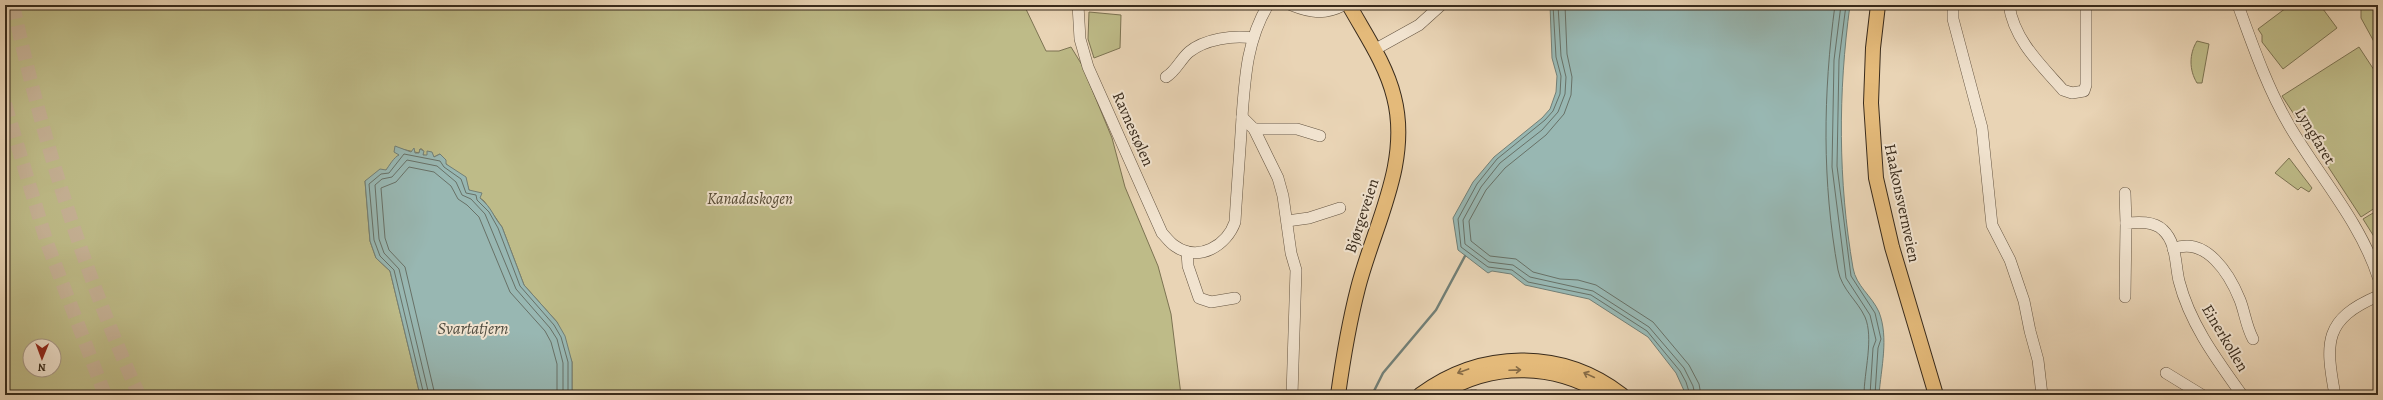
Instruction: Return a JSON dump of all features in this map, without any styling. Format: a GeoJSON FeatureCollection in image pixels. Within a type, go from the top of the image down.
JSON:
{"type":"FeatureCollection","features":[{"type":"Feature","properties":{"kind":"main road","name":"Bjørgeveien"},"geometry":{"type":"LineString","coordinates":[[1338,395],[1346,340],[1358,288],[1389,190],[1399,141],[1394,97],[1384,68],[1349,5]]}},
{"type":"Feature","properties":{"kind":"main road","name":"Haakonsvernveien"},"geometry":{"type":"LineString","coordinates":[[1878,5],[1873,48],[1871,103],[1876,178],[1892,247],[1930,380],[1936,395]]}},
{"type":"Feature","properties":{"kind":"main road"},"geometry":{"type":"LineString","coordinates":[[1420,395],[1442,380],[1473,367],[1522,359],[1553,362],[1574,368],[1600,380],[1622,395]]}},
{"type":"Feature","properties":{"kind":"main road"},"geometry":{"type":"LineString","coordinates":[[1439,395],[1476,377],[1512,370],[1549,372],[1566,376],[1605,395]]}},
{"type":"Feature","properties":{"kind":"main road","name":"Haakonsvernveien"},"geometry":{"type":"LineString","coordinates":[[1930,380],[1931,395]]}},
{"type":"Feature","properties":{"kind":"street","name":"Ravnestølen"},"geometry":{"type":"LineString","coordinates":[[1078,5],[1080,39],[1088,67],[1151,210],[1162,233],[1175,246],[1187,252]]}},
{"type":"Feature","properties":{"kind":"street"},"geometry":{"type":"LineString","coordinates":[[1235,298],[1211,302],[1199,298],[1188,266],[1187,252],[1210,250],[1222,243],[1231,233],[1235,222],[1244,82],[1253,38],[1258,22],[1268,5]]}},
{"type":"Feature","properties":{"kind":"street"},"geometry":{"type":"LineString","coordinates":[[1291,5],[1316,13],[1326,12],[1344,5]]}},
{"type":"Feature","properties":{"kind":"street"},"geometry":{"type":"LineString","coordinates":[[1953,5],[1953,19],[1982,128],[1992,225],[2010,260],[2024,301],[2038,360],[2042,395]]}},
{"type":"Feature","properties":{"kind":"street"},"geometry":{"type":"LineString","coordinates":[[2009,5],[2011,19],[2019,37],[2063,90],[2072,93],[2084,91],[2086,85],[2086,5]]}},
{"type":"Feature","properties":{"kind":"street","name":"Lyngfaret"},"geometry":{"type":"LineString","coordinates":[[2238,5],[2270,90],[2313,164],[2359,234],[2378,277]]}},
{"type":"Feature","properties":{"kind":"street"},"geometry":{"type":"LineString","coordinates":[[1374,50],[1419,25],[1440,6]]}},
{"type":"Feature","properties":{"kind":"street"},"geometry":{"type":"LineString","coordinates":[[1166,77],[1173,73],[1189,52],[1202,45],[1229,37],[1253,38]]}},
{"type":"Feature","properties":{"kind":"street"},"geometry":{"type":"LineString","coordinates":[[1242,117],[1254,129],[1278,178],[1287,221],[1291,253],[1296,270],[1292,395]]}},
{"type":"Feature","properties":{"kind":"street"},"geometry":{"type":"LineString","coordinates":[[1254,129],[1297,129],[1320,136]]}},
{"type":"Feature","properties":{"kind":"street"},"geometry":{"type":"LineString","coordinates":[[2125,193],[2125,297]]}},
{"type":"Feature","properties":{"kind":"street"},"geometry":{"type":"LineString","coordinates":[[1287,221],[1309,218],[1340,208]]}},
{"type":"Feature","properties":{"kind":"street","name":"Einerkollen"},"geometry":{"type":"LineString","coordinates":[[2126,223],[2149,223],[2158,226],[2168,235],[2173,249],[2182,292],[2196,324],[2242,395]]}},
{"type":"Feature","properties":{"kind":"street","name":"Einerkollen"},"geometry":{"type":"LineString","coordinates":[[2173,249],[2183,246],[2198,247],[2216,262],[2235,289],[2253,339]]}},
{"type":"Feature","properties":{"kind":"street"},"geometry":{"type":"LineString","coordinates":[[2335,395],[2330,353],[2333,331],[2336,324],[2351,310],[2378,296]]}},
{"type":"Feature","properties":{"kind":"street"},"geometry":{"type":"LineString","coordinates":[[2166,373],[2202,395]]}},
{"type":"Feature","properties":{"kind":"green space","name":"Kanadaskogen"},"geometry":{"type":"Polygon","coordinates":[[[5,5],[1024,5],[1046,51],[1059,51],[1071,47],[1082,65],[1112,138],[1125,187],[1158,266],[1171,314],[1181,395],[572,395],[572,362],[557,322],[524,285],[502,227],[484,201],[469,190],[466,181],[446,164],[440,154],[434,157],[423,155],[422,149],[420,149],[419,153],[397,148],[396,146],[399,155],[386,170],[365,181],[370,241],[376,258],[390,271],[420,395],[5,395],[5,5]]]}},
{"type":"Feature","properties":{"kind":"green space"},"geometry":{"type":"Polygon","coordinates":[[[2290,5],[2320,5],[2337,28],[2283,69],[2262,42],[2262,35],[2258,29],[2290,5]]]}},
{"type":"Feature","properties":{"kind":"green space"},"geometry":{"type":"Polygon","coordinates":[[[2365,5],[2378,5],[2378,49],[2361,18],[2361,8],[2365,5]]]}},
{"type":"Feature","properties":{"kind":"green space"},"geometry":{"type":"Polygon","coordinates":[[[1089,12],[1121,15],[1120,48],[1094,58],[1088,39],[1089,12]]]}},
{"type":"Feature","properties":{"kind":"green space"},"geometry":{"type":"Polygon","coordinates":[[[2197,41],[2209,44],[2202,83],[2197,83],[2191,67],[2192,51],[2197,41]]]}},
{"type":"Feature","properties":{"kind":"green space"},"geometry":{"type":"Polygon","coordinates":[[[2359,47],[2378,76],[2378,206],[2361,217],[2282,96],[2359,47]]]}},
{"type":"Feature","properties":{"kind":"green space"},"geometry":{"type":"Polygon","coordinates":[[[2289,158],[2312,188],[2309,192],[2301,187],[2298,190],[2275,173],[2289,158]]]}},
{"type":"Feature","properties":{"kind":"green space"},"geometry":{"type":"Polygon","coordinates":[[[2378,210],[2378,243],[2363,219],[2378,210]]]}},
{"type":"Feature","properties":{"kind":"water"},"geometry":{"type":"Polygon","coordinates":[[[1550,5],[1850,5],[1843,71],[1841,136],[1842,169],[1848,235],[1853,268],[1857,280],[1879,312],[1884,332],[1884,353],[1879,395],[1686,395],[1676,373],[1648,337],[1589,299],[1525,285],[1511,274],[1492,271],[1488,273],[1458,250],[1453,218],[1473,182],[1494,157],[1542,118],[1550,109],[1556,92],[1557,76],[1552,58],[1550,5]]]}},
{"type":"Feature","properties":{"kind":"water","name":"Svartatjern"},"geometry":{"type":"Polygon","coordinates":[[[395,146],[411,152],[414,148],[415,153],[419,153],[420,149],[424,151],[423,155],[427,155],[427,151],[432,152],[434,157],[440,154],[446,160],[446,164],[466,177],[469,190],[482,193],[480,198],[488,205],[502,227],[524,285],[557,322],[565,336],[572,362],[572,395],[420,395],[390,271],[376,258],[370,241],[365,181],[380,169],[386,170],[393,160],[399,155],[394,152],[395,146]]]}},
{"type":"Feature","properties":{"kind":"waterway"},"geometry":{"type":"LineString","coordinates":[[1372,395],[1383,373],[1436,310],[1465,256]]}},
{"type":"Feature","properties":{"kind":"tunnel"},"geometry":{"type":"LineString","coordinates":[[13,5],[37,105],[66,203],[100,300],[139,395]]}},
{"type":"Feature","properties":{"kind":"tunnel"},"geometry":{"type":"LineString","coordinates":[[5,104],[47,243],[105,395]]}}]}
